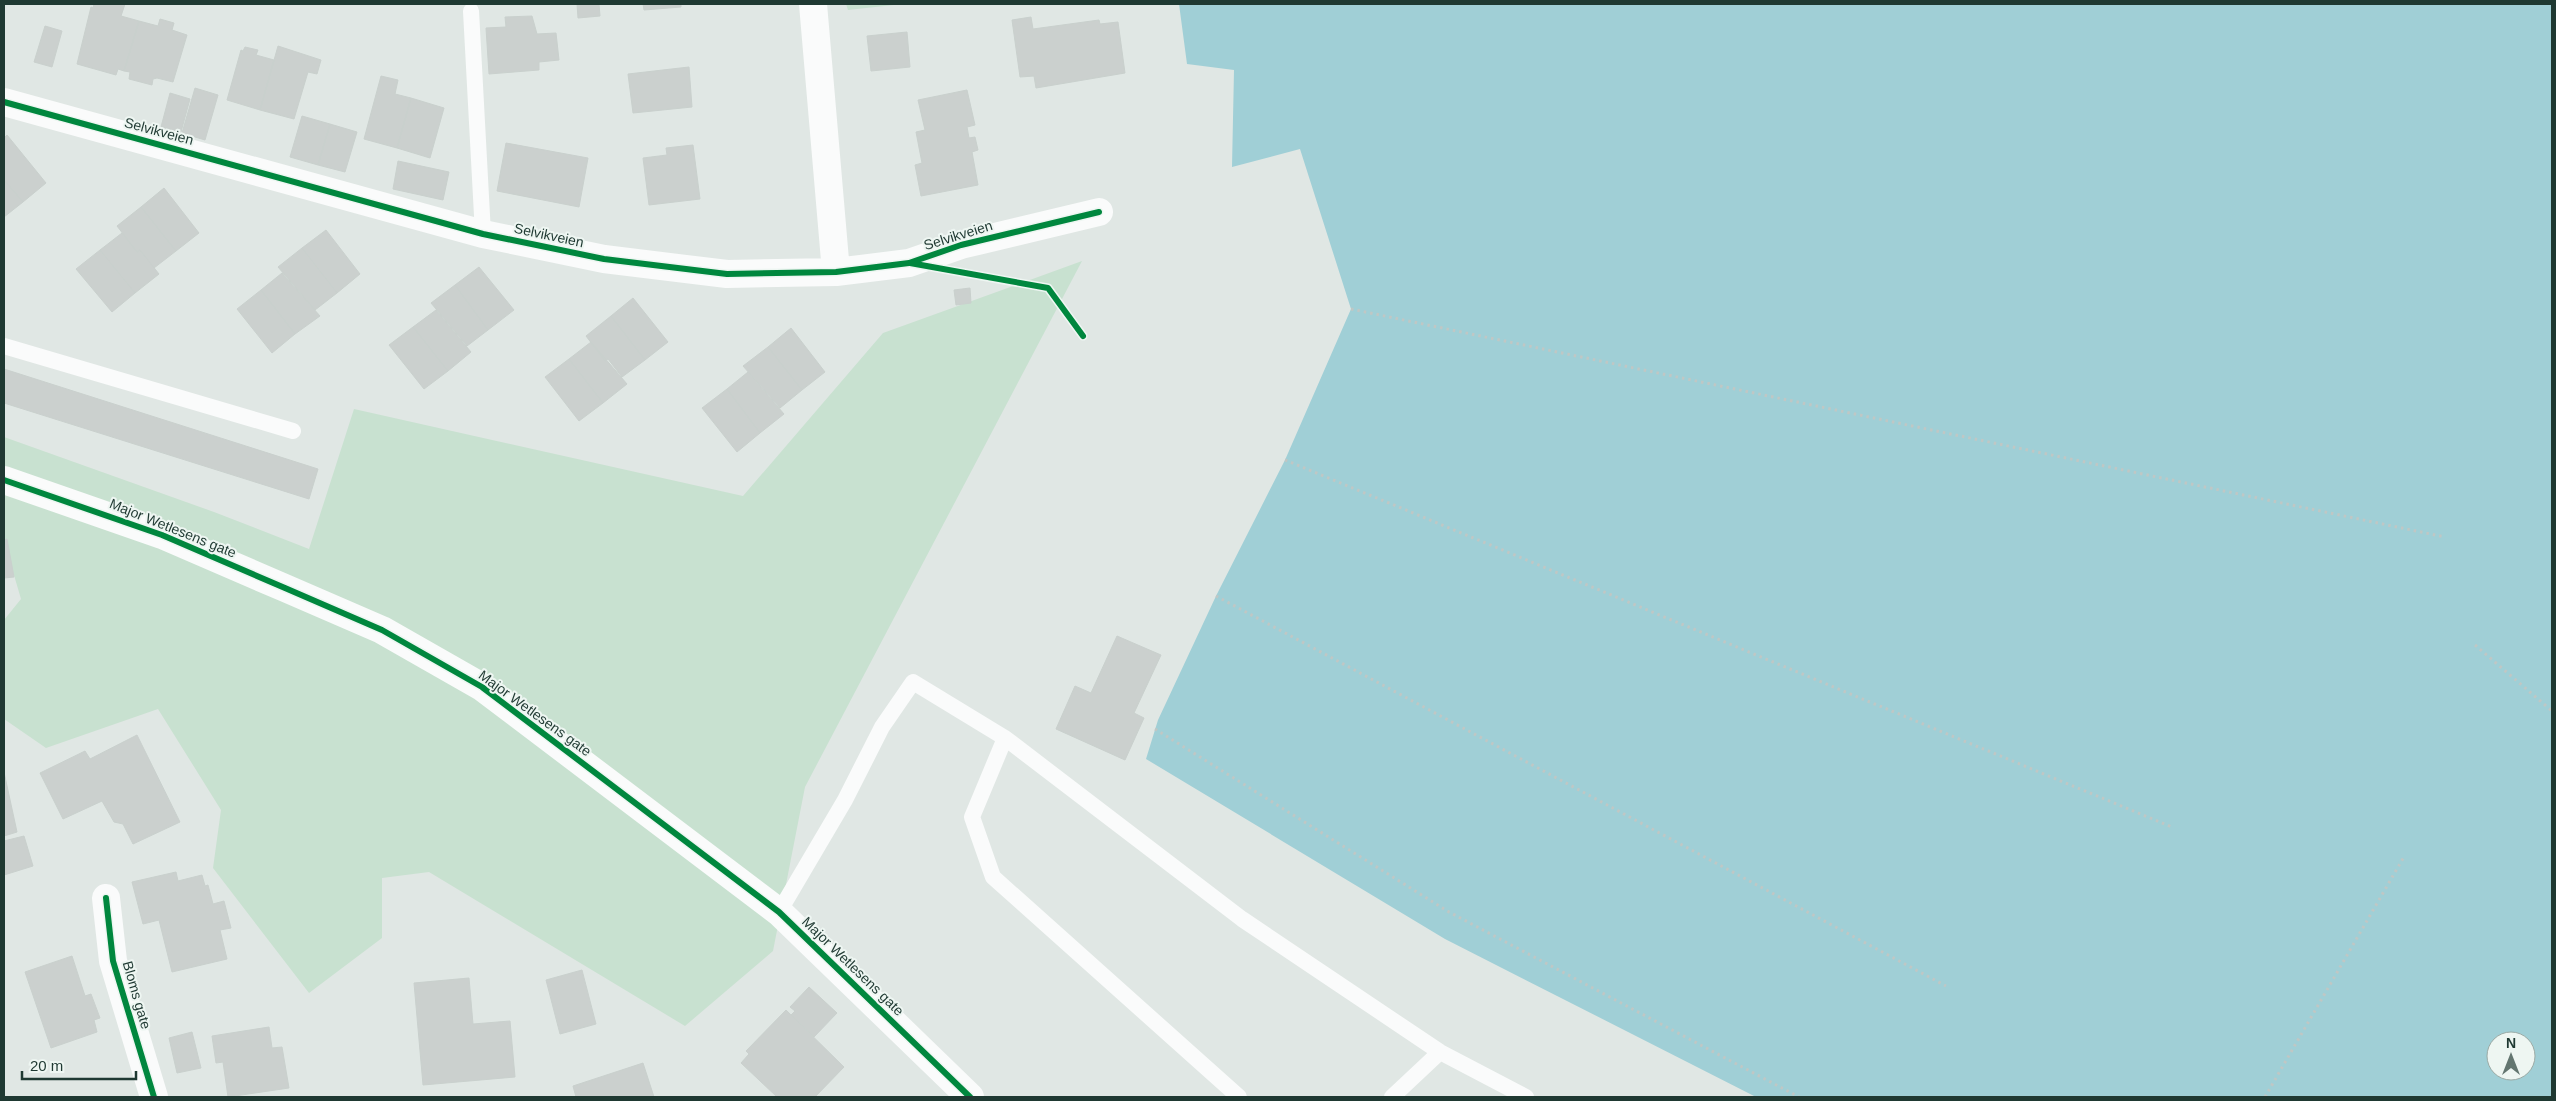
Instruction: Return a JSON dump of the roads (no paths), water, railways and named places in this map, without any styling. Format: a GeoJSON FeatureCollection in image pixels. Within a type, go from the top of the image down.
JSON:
{"type":"FeatureCollection","features":[{"type":"Feature","properties":{"kind":"street"},"geometry":{"type":"LineString","coordinates":[[813,4],[836,272]]}},
{"type":"Feature","properties":{"kind":"street","name":"Selvikveien"},"geometry":{"type":"LineString","coordinates":[[4,102],[483,234],[604,258],[727,274],[836,272],[909,263],[961,245],[1099,212]]}},
{"type":"Feature","properties":{"kind":"street","name":"Major Wetlesens gate"},"geometry":{"type":"LineString","coordinates":[[4,480],[162,535],[382,630],[482,687],[779,912],[970,1097]]}},
{"type":"Feature","properties":{"kind":"street","name":"Bloms gate"},"geometry":{"type":"LineString","coordinates":[[106,898],[113,961],[154,1097]]}},
{"type":"Feature","properties":{"kind":"lane"},"geometry":{"type":"LineString","coordinates":[[471,10],[483,234]]}},
{"type":"Feature","properties":{"kind":"lane"},"geometry":{"type":"LineString","coordinates":[[4,346],[293,431]]}},
{"type":"Feature","properties":{"kind":"lane"},"geometry":{"type":"LineString","coordinates":[[779,912],[845,800],[882,727],[913,682],[1005,738],[1242,919],[1440,1052],[1526,1097]]}},
{"type":"Feature","properties":{"kind":"lane"},"geometry":{"type":"LineString","coordinates":[[1005,738],[972,817],[993,877],[1239,1097]]}},
{"type":"Feature","properties":{"kind":"lane"},"geometry":{"type":"LineString","coordinates":[[1392,1097],[1440,1052]]}},
{"type":"Feature","properties":{"kind":"water"},"geometry":{"type":"Polygon","coordinates":[[[1179,4],[2552,4],[2552,1097],[1756,1097],[1445,939],[1146,759],[1158,720],[1216,596],[1285,460],[1351,309],[1300,149],[1232,167],[1234,70],[1187,64],[1179,4]]]}}]}
